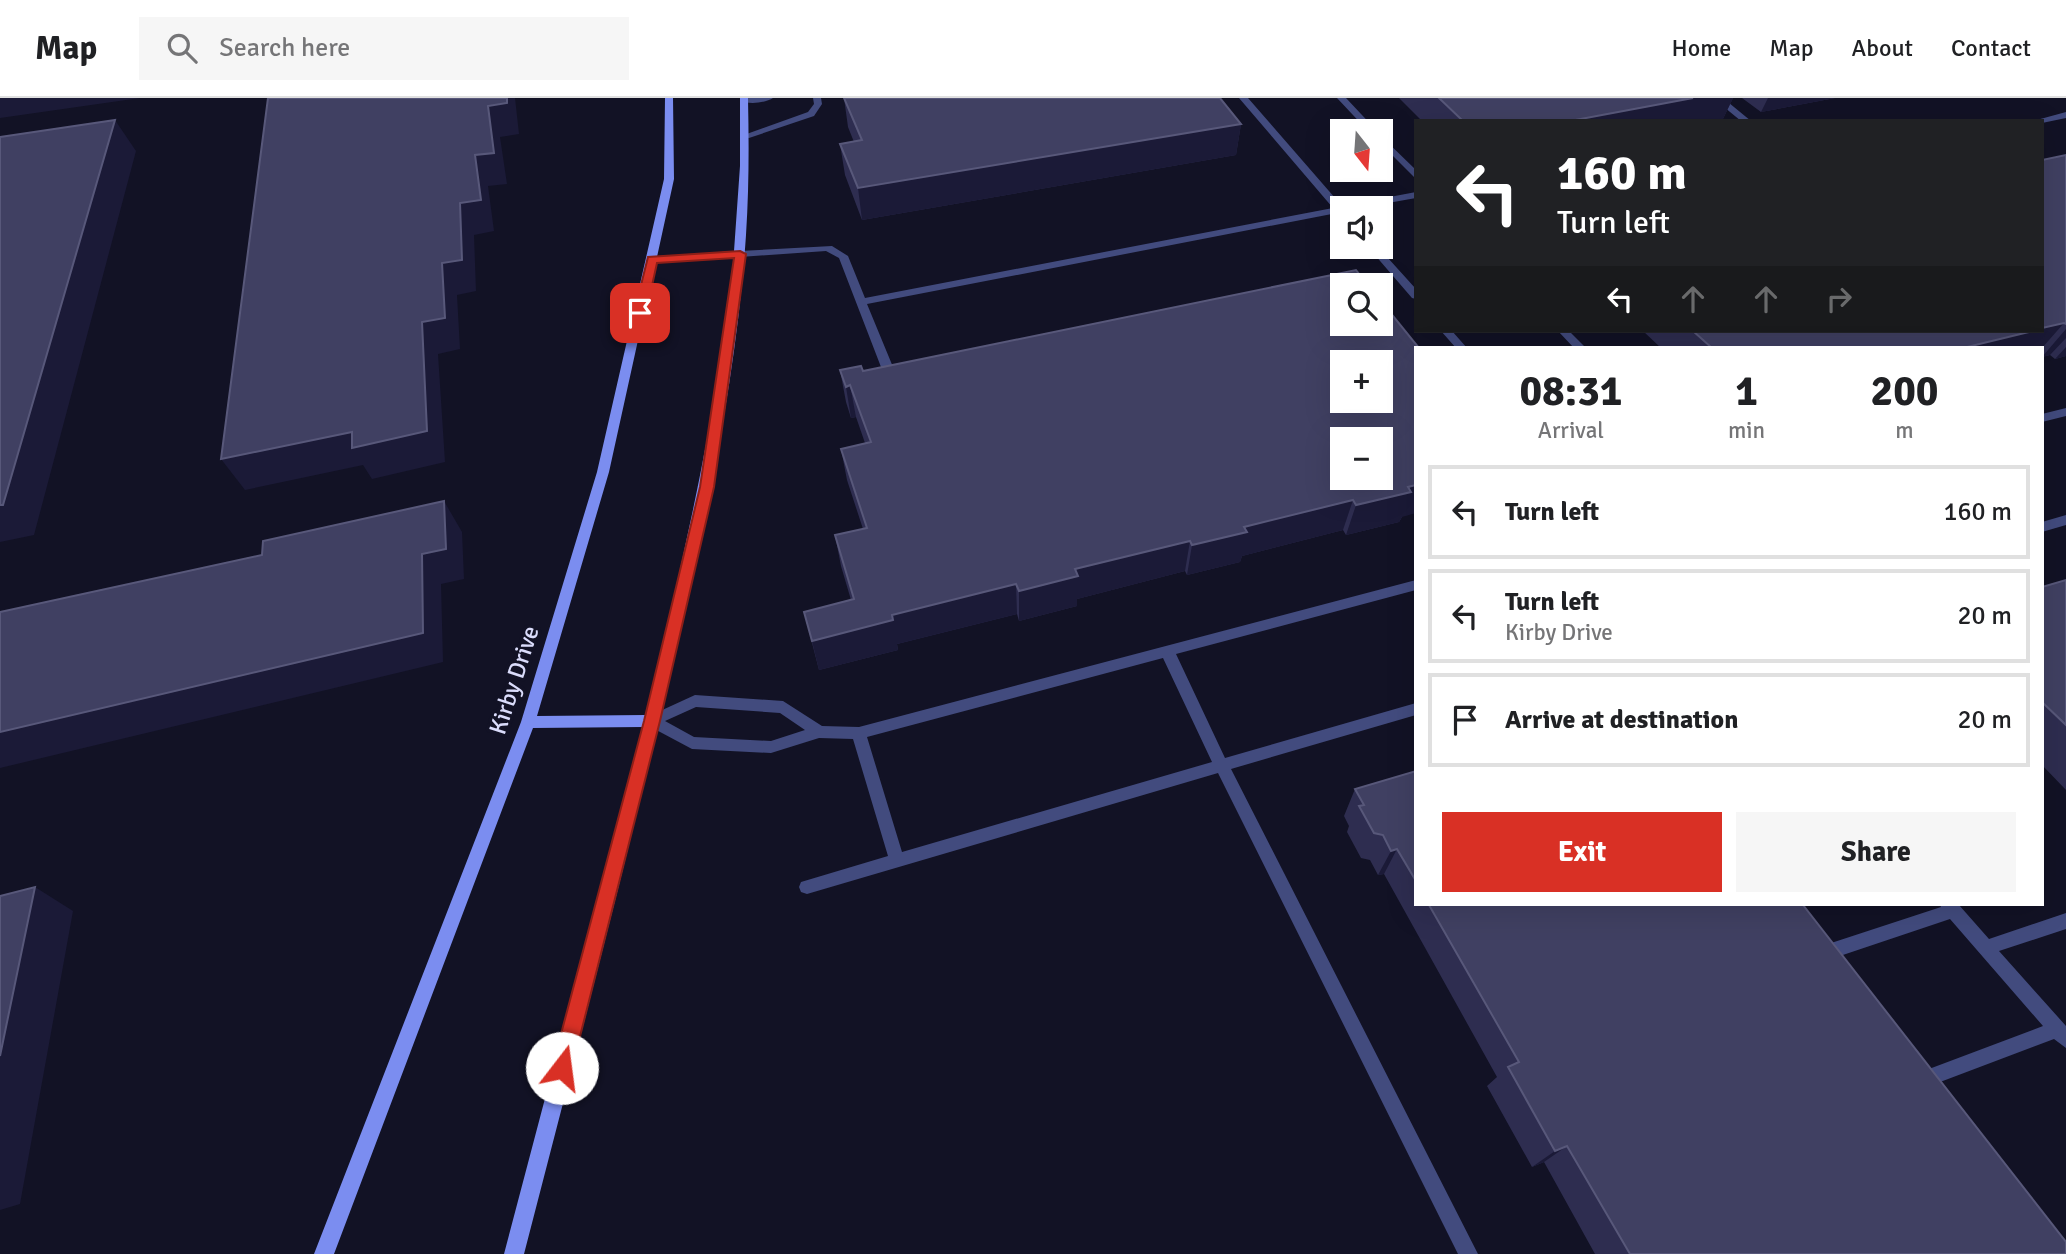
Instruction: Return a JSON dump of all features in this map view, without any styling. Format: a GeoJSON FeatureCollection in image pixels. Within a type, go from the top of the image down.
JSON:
{"type":"FeatureCollection","features":[{"type":"Feature","properties":{"kind":"main road","name":"Kirby Drive"},"geometry":{"type":"LineString","coordinates":[[324,1254],[528,722],[603,472],[669,180],[669,98]]}},
{"type":"Feature","properties":{"kind":"main road"},"geometry":{"type":"LineString","coordinates":[[514,1254],[652,721],[707,487],[740,254],[746,136],[744,99]]}},
{"type":"Feature","properties":{"kind":"main road"},"geometry":{"type":"LineString","coordinates":[[652,260],[740,254]]}},
{"type":"Feature","properties":{"kind":"main road"},"geometry":{"type":"LineString","coordinates":[[528,722],[652,721]]}},
{"type":"Feature","properties":{"kind":"lane"},"geometry":{"type":"LineString","coordinates":[[744,99],[769,98]]}},
{"type":"Feature","properties":{"kind":"lane"},"geometry":{"type":"LineString","coordinates":[[746,136],[811,114],[818,104],[817,98]]}},
{"type":"Feature","properties":{"kind":"lane"},"geometry":{"type":"LineString","coordinates":[[1243,98],[1330,196]]}},
{"type":"Feature","properties":{"kind":"lane"},"geometry":{"type":"LineString","coordinates":[[1341,98],[1361,119]]}},
{"type":"Feature","properties":{"kind":"lane"},"geometry":{"type":"LineString","coordinates":[[1717,98],[1744,119]]}},
{"type":"Feature","properties":{"kind":"lane"},"geometry":{"type":"LineString","coordinates":[[2044,120],[2066,115]]}},
{"type":"Feature","properties":{"kind":"lane"},"geometry":{"type":"LineString","coordinates":[[1393,152],[1414,174]]}},
{"type":"Feature","properties":{"kind":"lane"},"geometry":{"type":"LineString","coordinates":[[1393,200],[1414,195]]}},
{"type":"Feature","properties":{"kind":"lane"},"geometry":{"type":"LineString","coordinates":[[861,302],[1330,212]]}},
{"type":"Feature","properties":{"kind":"lane"},"geometry":{"type":"LineString","coordinates":[[740,254],[828,248],[843,256],[887,367]]}},
{"type":"Feature","properties":{"kind":"lane"},"geometry":{"type":"LineString","coordinates":[[1384,259],[1414,294]]}},
{"type":"Feature","properties":{"kind":"lane"},"geometry":{"type":"LineString","coordinates":[[1565,333],[1578,346]]}},
{"type":"Feature","properties":{"kind":"lane"},"geometry":{"type":"LineString","coordinates":[[2044,418],[2066,412]]}},
{"type":"Feature","properties":{"kind":"lane"},"geometry":{"type":"LineString","coordinates":[[2044,526],[2066,520]]}},
{"type":"Feature","properties":{"kind":"lane"},"geometry":{"type":"LineString","coordinates":[[652,721],[692,743],[771,747],[819,732],[859,733],[1414,585]]}},
{"type":"Feature","properties":{"kind":"lane"},"geometry":{"type":"LineString","coordinates":[[1167,651],[1221,765],[1468,1254]]}},
{"type":"Feature","properties":{"kind":"lane"},"geometry":{"type":"LineString","coordinates":[[652,721],[695,701],[783,707],[819,732]]}},
{"type":"Feature","properties":{"kind":"lane"},"geometry":{"type":"LineString","coordinates":[[807,887],[1414,710]]}},
{"type":"Feature","properties":{"kind":"lane"},"geometry":{"type":"LineString","coordinates":[[859,733],[897,860]]}},
{"type":"Feature","properties":{"kind":"lane"},"geometry":{"type":"LineString","coordinates":[[1803,960],[1951,907],[2062,1034],[1898,1089]]}},
{"type":"Feature","properties":{"kind":"lane"},"geometry":{"type":"LineString","coordinates":[[1986,948],[2066,921]]}},
{"type":"Feature","properties":{"kind":"building"},"geometry":{"type":"Polygon","coordinates":[[[268,98],[507,98],[507,103],[488,106],[494,153],[475,155],[481,200],[460,203],[462,260],[442,263],[445,318],[422,322],[427,431],[352,448],[352,432],[221,459],[268,98]]]}},
{"type":"Feature","properties":{"kind":"building"},"geometry":{"type":"Polygon","coordinates":[[[844,98],[1220,98],[1241,124],[858,188],[840,144],[862,140],[844,98]]]}},
{"type":"Feature","properties":{"kind":"building"},"geometry":{"type":"Polygon","coordinates":[[[1439,98],[1693,98],[1581,119],[1461,119],[1439,98]]]}},
{"type":"Feature","properties":{"kind":"building"},"geometry":{"type":"Polygon","coordinates":[[[115,120],[3,505],[0,505],[0,137],[115,120]]]}},
{"type":"Feature","properties":{"kind":"building"},"geometry":{"type":"Polygon","coordinates":[[[2066,155],[2066,324],[2044,328],[2044,160],[2066,155]]]}},
{"type":"Feature","properties":{"kind":"building"},"geometry":{"type":"Polygon","coordinates":[[[1330,275],[1330,336],[1393,336],[1393,316],[1417,346],[1414,346],[1414,486],[1408,487],[1411,492],[1356,505],[1353,500],[1244,527],[1247,532],[1192,545],[1190,541],[1075,569],[1078,576],[1019,591],[1016,584],[892,615],[893,620],[812,641],[804,612],[854,599],[835,535],[867,528],[841,449],[871,442],[850,385],[846,387],[840,370],[861,366],[863,371],[1330,275]]]}},
{"type":"Feature","properties":{"kind":"building"},"geometry":{"type":"Polygon","coordinates":[[[1695,333],[2025,333],[1971,346],[1710,346],[1695,333]]]}},
{"type":"Feature","properties":{"kind":"building"},"geometry":{"type":"Polygon","coordinates":[[[444,501],[446,549],[422,554],[423,633],[0,732],[0,612],[262,555],[263,541],[444,501]]]}},
{"type":"Feature","properties":{"kind":"building"},"geometry":{"type":"Polygon","coordinates":[[[2066,580],[2066,725],[2044,704],[2044,586],[2066,580]]]}},
{"type":"Feature","properties":{"kind":"building"},"geometry":{"type":"Polygon","coordinates":[[[1414,772],[1414,878],[1397,849],[1391,851],[1383,835],[1374,833],[1359,806],[1364,805],[1355,789],[1414,772]]]}},
{"type":"Feature","properties":{"kind":"building"},"geometry":{"type":"Polygon","coordinates":[[[35,887],[0,1056],[0,896],[35,887]]]}},
{"type":"Feature","properties":{"kind":"building"},"geometry":{"type":"Polygon","coordinates":[[[1430,906],[1804,906],[2066,1242],[2066,1254],[1630,1254],[1567,1146],[1555,1151],[1508,1067],[1519,1062],[1430,906]]]}},
{"type":"Feature","properties":{"kind":"route"},"geometry":{"type":"LineString","coordinates":[[562,1068],[652,721],[707,487],[740,254],[652,260],[640,313]]}}]}
